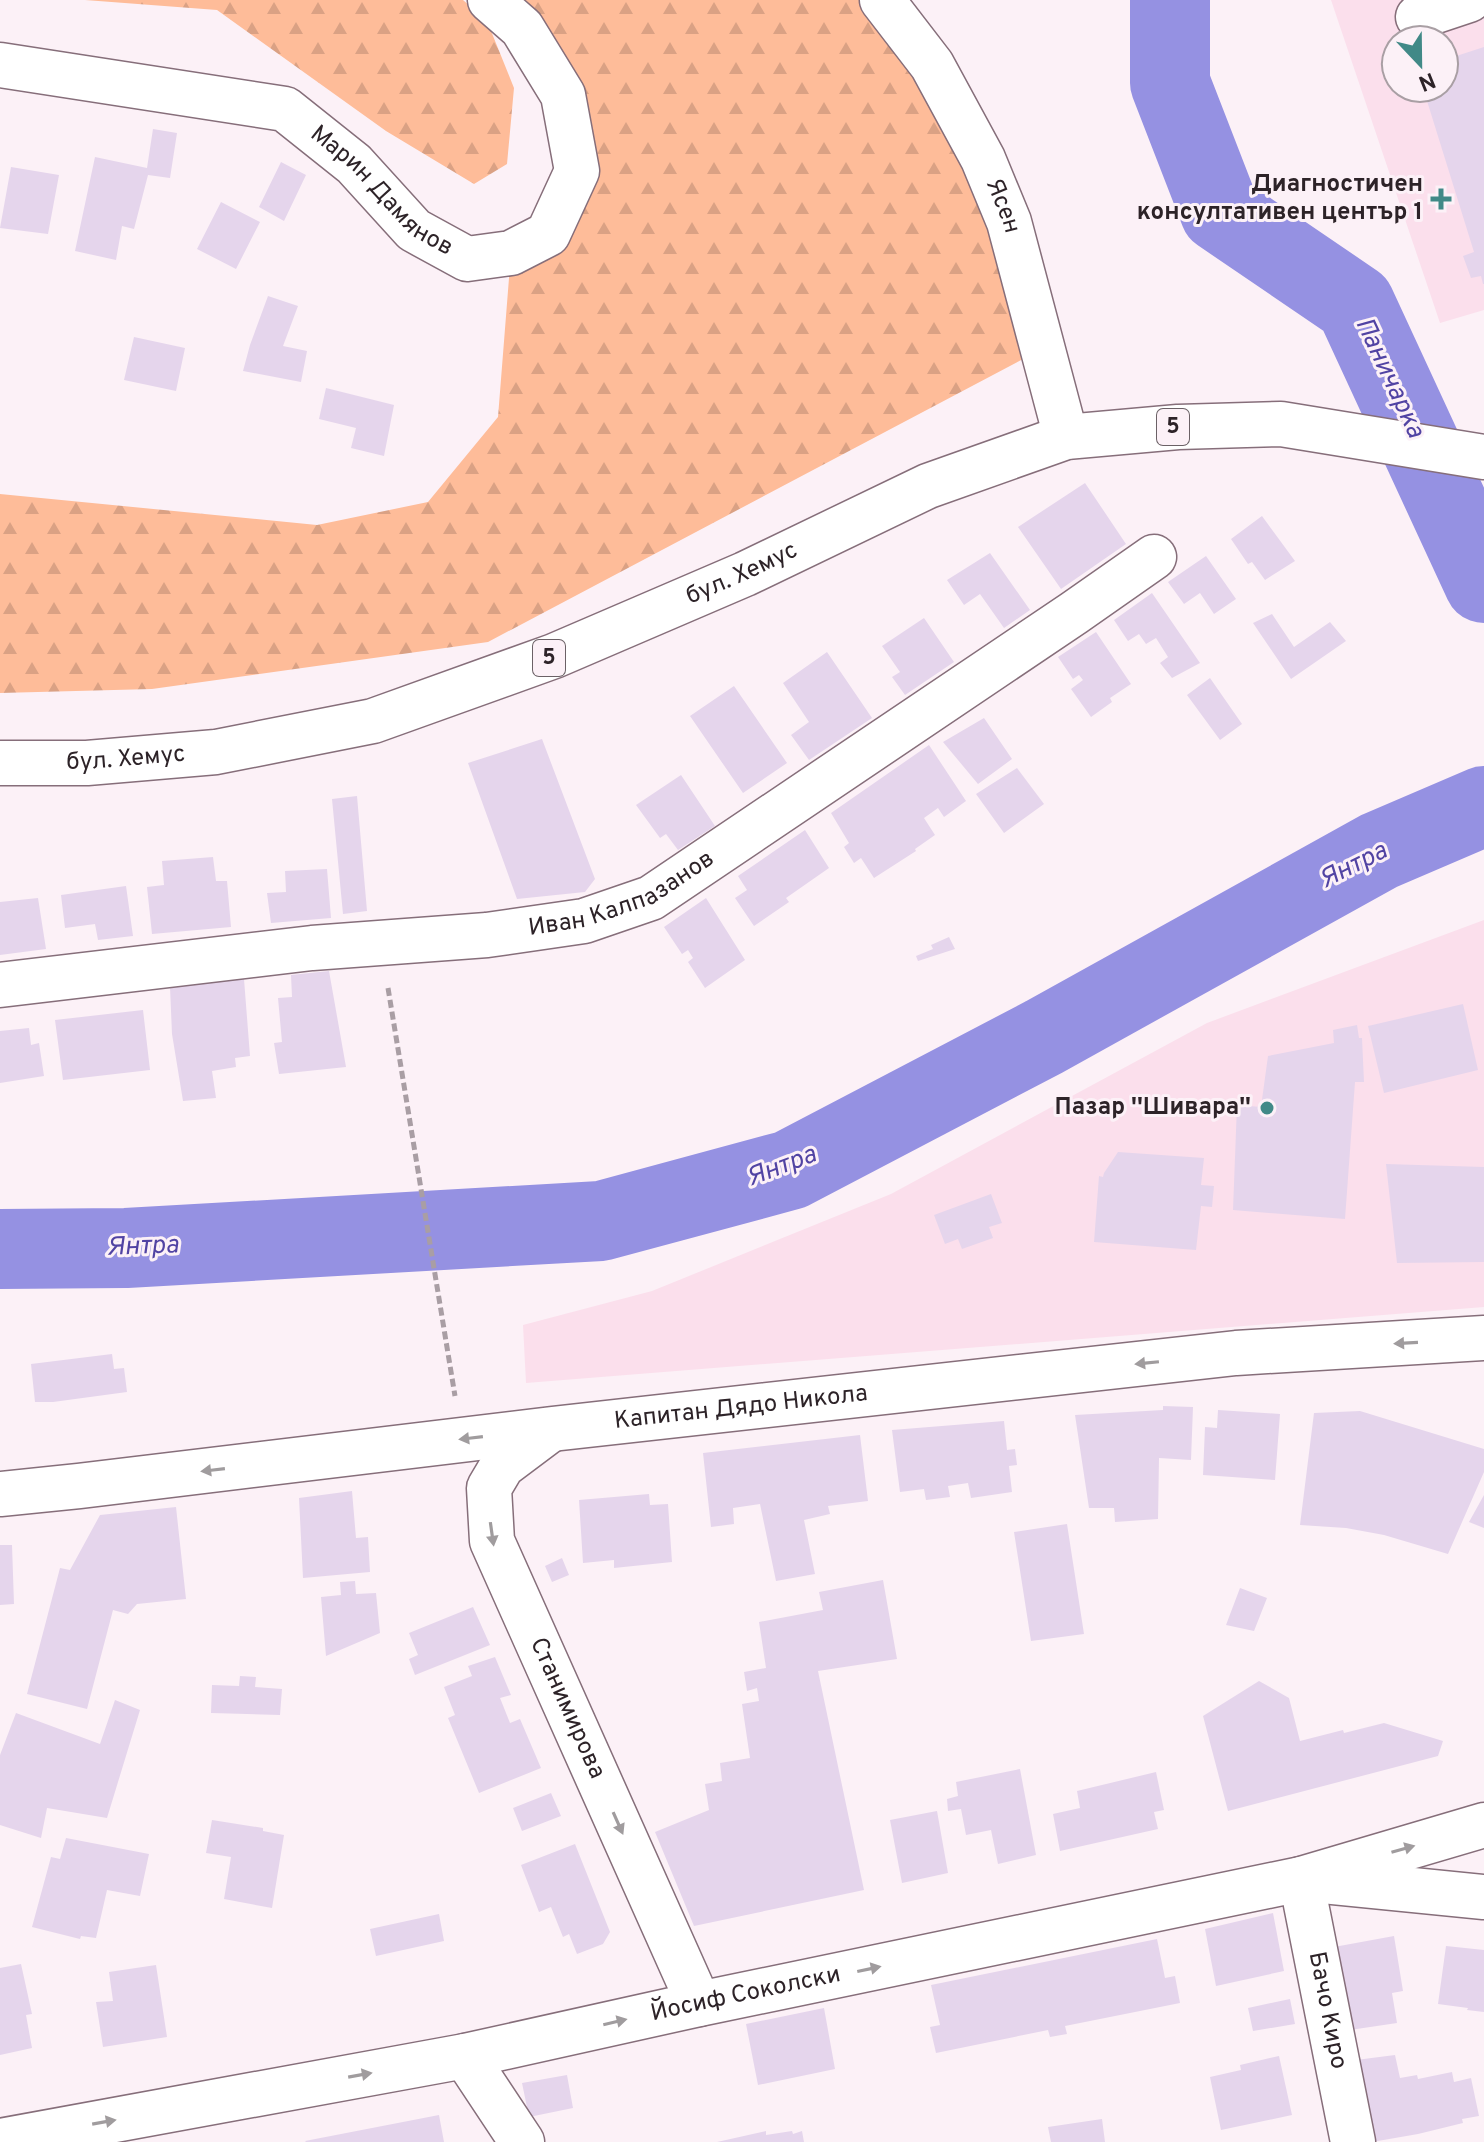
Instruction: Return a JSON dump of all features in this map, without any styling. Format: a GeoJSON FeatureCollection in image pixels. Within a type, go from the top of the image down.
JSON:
{"type":"FeatureCollection","features":[{"type":"Feature","properties":{"kind":"street","name":"Марин Дамянов"},"geometry":{"type":"LineString","coordinates":[[0,65],[285,109],[354,164],[414,230],[467,259],[511,253],[548,234],[577,171],[563,95],[522,28],[490,0]]}},
{"type":"Feature","properties":{"kind":"street","name":"Ясен"},"geometry":{"type":"LineString","coordinates":[[882,0],[932,65],[983,159],[1009,222],[1066,437]]}},
{"type":"Feature","properties":{"kind":"street"},"geometry":{"type":"LineString","coordinates":[[1418,17],[1469,0]]}},
{"type":"Feature","properties":{"kind":"street","name":"бул. Хемус"},"geometry":{"type":"LineString","coordinates":[[0,763],[87,763],[216,752],[373,721],[554,656],[745,574],[928,486],[1066,437],[1178,427],[1281,424],[1484,457]]}},
{"type":"Feature","properties":{"kind":"street","name":"Иван Калпазанов"},"geometry":{"type":"LineString","coordinates":[[0,985],[312,948],[487,935],[584,921],[651,898],[1154,557]]}},
{"type":"Feature","properties":{"kind":"street","name":"Капитан Дядо Никола"},"geometry":{"type":"LineString","coordinates":[[0,1494],[1236,1353],[1484,1338]]}},
{"type":"Feature","properties":{"kind":"street","name":"Станимирова"},"geometry":{"type":"LineString","coordinates":[[552,1429],[502,1466],[489,1488],[492,1541],[699,2004]]}},
{"type":"Feature","properties":{"kind":"street","name":"Йосиф Соколски"},"geometry":{"type":"LineString","coordinates":[[0,2141],[465,2056],[699,2004],[1301,1879],[1484,1825]]}},
{"type":"Feature","properties":{"kind":"street"},"geometry":{"type":"LineString","coordinates":[[1301,1879],[1484,1897]]}},
{"type":"Feature","properties":{"kind":"street","name":"Бачо Киро"},"geometry":{"type":"LineString","coordinates":[[1301,1879],[1353,2142]]}},
{"type":"Feature","properties":{"kind":"street"},"geometry":{"type":"LineString","coordinates":[[465,2056],[522,2142]]}},
{"type":"Feature","properties":{"kind":"path"},"geometry":{"type":"LineString","coordinates":[[380,943],[462,1439]]}},
{"type":"Feature","properties":{"kind":"shaded area","name":"Диагностичен консултативен център 1"},"geometry":{"type":"Polygon","coordinates":[[[1331,0],[1484,0],[1484,310],[1440,323],[1331,0]]]}},
{"type":"Feature","properties":{"kind":"shaded area","name":"Пазар ''Шивара''"},"geometry":{"type":"Polygon","coordinates":[[[1484,920],[1484,1307],[526,1383],[523,1325],[652,1291],[891,1194],[1207,1023],[1484,920]]]}},
{"type":"Feature","properties":{"kind":"green space"},"geometry":{"type":"Polygon","coordinates":[[[85,0],[463,0],[487,21],[514,88],[507,164],[474,184],[386,131],[217,10],[85,0]]]}},
{"type":"Feature","properties":{"kind":"green space"},"geometry":{"type":"Polygon","coordinates":[[[490,0],[882,0],[932,65],[1042,349],[488,642],[152,689],[0,693],[0,494],[317,525],[428,502],[498,417],[511,253],[577,171],[490,0]]]}},
{"type":"Feature","properties":{"kind":"building"},"geometry":{"type":"Polygon","coordinates":[[[1484,47],[1484,284],[1481,276],[1471,278],[1463,256],[1474,252],[1428,104],[1460,104],[1460,55],[1484,47]]]}},
{"type":"Feature","properties":{"kind":"building"},"geometry":{"type":"Polygon","coordinates":[[[153,129],[177,133],[170,178],[148,175],[134,229],[122,226],[116,260],[75,251],[95,157],[147,168],[153,129]]]}},
{"type":"Feature","properties":{"kind":"building"},"geometry":{"type":"Polygon","coordinates":[[[281,162],[306,175],[284,221],[259,207],[281,162]]]}},
{"type":"Feature","properties":{"kind":"building"},"geometry":{"type":"Polygon","coordinates":[[[11,167],[59,175],[48,234],[0,228],[11,167]]]}},
{"type":"Feature","properties":{"kind":"building"},"geometry":{"type":"Polygon","coordinates":[[[221,202],[260,222],[236,269],[197,249],[221,202]]]}},
{"type":"Feature","properties":{"kind":"building"},"geometry":{"type":"Polygon","coordinates":[[[268,296],[298,306],[283,346],[307,351],[301,382],[243,371],[268,296]]]}},
{"type":"Feature","properties":{"kind":"building"},"geometry":{"type":"Polygon","coordinates":[[[134,337],[185,348],[176,391],[124,380],[134,337]]]}},
{"type":"Feature","properties":{"kind":"building"},"geometry":{"type":"Polygon","coordinates":[[[326,388],[394,405],[384,456],[351,448],[356,428],[319,419],[326,388]]]}},
{"type":"Feature","properties":{"kind":"building"},"geometry":{"type":"Polygon","coordinates":[[[1085,483],[1126,544],[1061,589],[1018,527],[1085,483]]]}},
{"type":"Feature","properties":{"kind":"building"},"geometry":{"type":"Polygon","coordinates":[[[1262,516],[1295,561],[1265,580],[1252,562],[1248,564],[1231,539],[1262,516]]]}},
{"type":"Feature","properties":{"kind":"building"},"geometry":{"type":"Polygon","coordinates":[[[990,553],[1030,610],[1004,628],[980,594],[964,605],[947,580],[990,553]]]}},
{"type":"Feature","properties":{"kind":"building"},"geometry":{"type":"Polygon","coordinates":[[[1206,556],[1236,599],[1214,614],[1200,593],[1184,604],[1168,582],[1206,556]]]}},
{"type":"Feature","properties":{"kind":"building"},"geometry":{"type":"Polygon","coordinates":[[[1152,593],[1200,663],[1172,678],[1160,663],[1168,657],[1156,638],[1146,644],[1139,634],[1128,641],[1114,620],[1152,593]]]}},
{"type":"Feature","properties":{"kind":"building"},"geometry":{"type":"Polygon","coordinates":[[[1272,614],[1294,647],[1330,622],[1346,641],[1291,679],[1253,623],[1272,614]]]}},
{"type":"Feature","properties":{"kind":"building"},"geometry":{"type":"Polygon","coordinates":[[[924,618],[954,662],[905,695],[892,677],[900,672],[882,646],[924,618]]]}},
{"type":"Feature","properties":{"kind":"building"},"geometry":{"type":"Polygon","coordinates":[[[1096,632],[1131,684],[1110,698],[1112,702],[1091,717],[1071,689],[1083,680],[1079,675],[1073,679],[1058,657],[1096,632]]]}},
{"type":"Feature","properties":{"kind":"building"},"geometry":{"type":"Polygon","coordinates":[[[827,652],[872,718],[809,760],[791,735],[809,722],[783,683],[827,652]]]}},
{"type":"Feature","properties":{"kind":"building"},"geometry":{"type":"Polygon","coordinates":[[[1210,678],[1242,724],[1220,740],[1187,695],[1210,678]]]}},
{"type":"Feature","properties":{"kind":"building"},"geometry":{"type":"Polygon","coordinates":[[[734,686],[787,763],[743,793],[690,716],[734,686]]]}},
{"type":"Feature","properties":{"kind":"building"},"geometry":{"type":"Polygon","coordinates":[[[984,718],[1012,759],[978,784],[943,742],[984,718]]]}},
{"type":"Feature","properties":{"kind":"building"},"geometry":{"type":"Polygon","coordinates":[[[542,739],[595,879],[585,892],[517,899],[468,763],[542,739]]]}},
{"type":"Feature","properties":{"kind":"building"},"geometry":{"type":"Polygon","coordinates":[[[929,745],[966,801],[944,817],[938,808],[924,818],[935,835],[874,878],[861,858],[854,863],[844,847],[849,843],[831,813],[929,745]]]}},
{"type":"Feature","properties":{"kind":"building"},"geometry":{"type":"Polygon","coordinates":[[[1017,768],[1044,804],[1004,833],[976,794],[1017,768]]]}},
{"type":"Feature","properties":{"kind":"building"},"geometry":{"type":"Polygon","coordinates":[[[681,775],[715,826],[678,850],[666,834],[660,838],[636,805],[681,775]]]}},
{"type":"Feature","properties":{"kind":"building"},"geometry":{"type":"Polygon","coordinates":[[[357,796],[367,911],[343,914],[332,799],[357,796]]]}},
{"type":"Feature","properties":{"kind":"building"},"geometry":{"type":"Polygon","coordinates":[[[805,830],[829,868],[786,898],[789,902],[754,926],[735,898],[747,890],[738,876],[805,830]]]}},
{"type":"Feature","properties":{"kind":"building"},"geometry":{"type":"Polygon","coordinates":[[[213,857],[216,881],[227,881],[231,927],[152,934],[147,887],[164,885],[162,861],[213,857]]]}},
{"type":"Feature","properties":{"kind":"building"},"geometry":{"type":"Polygon","coordinates":[[[327,869],[331,918],[271,923],[267,893],[286,892],[285,871],[327,869]]]}},
{"type":"Feature","properties":{"kind":"building"},"geometry":{"type":"Polygon","coordinates":[[[126,886],[133,936],[98,940],[95,924],[65,928],[61,895],[126,886]]]}},
{"type":"Feature","properties":{"kind":"building"},"geometry":{"type":"Polygon","coordinates":[[[38,898],[46,949],[0,955],[0,902],[38,898]]]}},
{"type":"Feature","properties":{"kind":"building"},"geometry":{"type":"Polygon","coordinates":[[[706,898],[745,960],[705,988],[688,962],[693,958],[688,950],[682,954],[664,927],[706,898]]]}},
{"type":"Feature","properties":{"kind":"building"},"geometry":{"type":"Polygon","coordinates":[[[949,937],[955,949],[918,961],[916,956],[933,949],[931,945],[949,937]]]}},
{"type":"Feature","properties":{"kind":"building"},"geometry":{"type":"Polygon","coordinates":[[[329,971],[346,1067],[279,1074],[274,1043],[282,1042],[278,998],[292,997],[291,975],[329,971]]]}},
{"type":"Feature","properties":{"kind":"building"},"geometry":{"type":"Polygon","coordinates":[[[244,979],[250,1056],[235,1058],[236,1067],[212,1071],[216,1098],[183,1101],[172,1034],[170,987],[244,979]]]}},
{"type":"Feature","properties":{"kind":"building"},"geometry":{"type":"Polygon","coordinates":[[[1463,1004],[1478,1070],[1384,1093],[1368,1026],[1463,1004]]]}},
{"type":"Feature","properties":{"kind":"building"},"geometry":{"type":"Polygon","coordinates":[[[143,1010],[150,1070],[63,1080],[55,1020],[143,1010]]]}},
{"type":"Feature","properties":{"kind":"building"},"geometry":{"type":"Polygon","coordinates":[[[1357,1025],[1359,1038],[1362,1038],[1364,1082],[1355,1082],[1345,1219],[1233,1210],[1237,1105],[1261,1107],[1268,1056],[1334,1043],[1333,1030],[1357,1025]]]}},
{"type":"Feature","properties":{"kind":"building"},"geometry":{"type":"Polygon","coordinates":[[[29,1028],[31,1045],[39,1043],[44,1076],[0,1083],[0,1031],[29,1028]]]}},
{"type":"Feature","properties":{"kind":"building"},"geometry":{"type":"Polygon","coordinates":[[[1118,1152],[1204,1158],[1201,1185],[1214,1186],[1212,1207],[1201,1206],[1196,1250],[1094,1242],[1099,1176],[1103,1177],[1118,1152]]]}},
{"type":"Feature","properties":{"kind":"building"},"geometry":{"type":"Polygon","coordinates":[[[1386,1164],[1484,1167],[1484,1262],[1397,1263],[1386,1164]]]}},
{"type":"Feature","properties":{"kind":"building"},"geometry":{"type":"Polygon","coordinates":[[[991,1194],[1002,1223],[989,1227],[993,1238],[962,1249],[958,1239],[945,1244],[934,1215],[991,1194]]]}},
{"type":"Feature","properties":{"kind":"building"},"geometry":{"type":"Polygon","coordinates":[[[112,1354],[114,1369],[124,1368],[127,1392],[35,1402],[31,1364],[112,1354]]]}},
{"type":"Feature","properties":{"kind":"building"},"geometry":{"type":"Polygon","coordinates":[[[1163,1406],[1193,1407],[1191,1460],[1159,1458],[1158,1519],[1115,1522],[1114,1508],[1089,1508],[1075,1415],[1163,1410],[1163,1406]]]}},
{"type":"Feature","properties":{"kind":"building"},"geometry":{"type":"Polygon","coordinates":[[[1218,1410],[1280,1414],[1275,1480],[1203,1475],[1205,1427],[1217,1428],[1218,1410]]]}},
{"type":"Feature","properties":{"kind":"building"},"geometry":{"type":"Polygon","coordinates":[[[1360,1411],[1484,1449],[1484,1472],[1448,1554],[1384,1535],[1346,1528],[1300,1525],[1314,1413],[1360,1411]]]}},
{"type":"Feature","properties":{"kind":"building"},"geometry":{"type":"Polygon","coordinates":[[[1004,1421],[1007,1450],[1015,1449],[1017,1465],[1009,1466],[1012,1492],[971,1498],[968,1483],[948,1486],[950,1497],[926,1500],[924,1489],[900,1492],[892,1430],[1004,1421]]]}},
{"type":"Feature","properties":{"kind":"building"},"geometry":{"type":"Polygon","coordinates":[[[860,1435],[868,1501],[828,1506],[830,1514],[804,1520],[815,1574],[776,1581],[760,1504],[733,1508],[734,1524],[711,1527],[703,1453],[860,1435]]]}},
{"type":"Feature","properties":{"kind":"building"},"geometry":{"type":"Polygon","coordinates":[[[352,1491],[356,1538],[368,1537],[370,1572],[303,1578],[299,1498],[352,1491]]]}},
{"type":"Feature","properties":{"kind":"building"},"geometry":{"type":"Polygon","coordinates":[[[649,1494],[650,1505],[668,1504],[672,1562],[614,1568],[614,1560],[583,1563],[579,1500],[649,1494]]]}},
{"type":"Feature","properties":{"kind":"building"},"geometry":{"type":"Polygon","coordinates":[[[1484,1495],[1484,1528],[1469,1522],[1484,1495]]]}},
{"type":"Feature","properties":{"kind":"building"},"geometry":{"type":"Polygon","coordinates":[[[176,1507],[186,1599],[137,1604],[128,1614],[113,1610],[87,1709],[27,1694],[60,1568],[70,1570],[100,1515],[176,1507]]]}},
{"type":"Feature","properties":{"kind":"building"},"geometry":{"type":"Polygon","coordinates":[[[1067,1524],[1084,1634],[1031,1641],[1014,1532],[1067,1524]]]}},
{"type":"Feature","properties":{"kind":"building"},"geometry":{"type":"Polygon","coordinates":[[[0,1545],[12,1545],[14,1604],[0,1605],[0,1545]]]}},
{"type":"Feature","properties":{"kind":"building"},"geometry":{"type":"Polygon","coordinates":[[[562,1558],[569,1575],[552,1582],[545,1566],[562,1558]]]}},
{"type":"Feature","properties":{"kind":"building"},"geometry":{"type":"Polygon","coordinates":[[[883,1580],[897,1659],[818,1671],[864,1890],[694,1926],[655,1832],[709,1810],[705,1784],[722,1781],[720,1763],[750,1758],[742,1704],[759,1701],[757,1688],[747,1691],[744,1672],[766,1668],[759,1622],[823,1610],[819,1592],[883,1580]]]}},
{"type":"Feature","properties":{"kind":"building"},"geometry":{"type":"Polygon","coordinates":[[[355,1581],[356,1594],[376,1593],[380,1633],[326,1656],[321,1597],[341,1595],[340,1582],[355,1581]]]}},
{"type":"Feature","properties":{"kind":"building"},"geometry":{"type":"Polygon","coordinates":[[[1240,1588],[1267,1598],[1254,1631],[1226,1625],[1240,1588]]]}},
{"type":"Feature","properties":{"kind":"building"},"geometry":{"type":"Polygon","coordinates":[[[473,1607],[490,1645],[415,1675],[409,1659],[418,1655],[409,1633],[473,1607]]]}},
{"type":"Feature","properties":{"kind":"building"},"geometry":{"type":"Polygon","coordinates":[[[495,1657],[511,1695],[500,1698],[510,1723],[520,1719],[541,1768],[479,1793],[448,1718],[455,1715],[444,1687],[472,1676],[468,1666],[495,1657]]]}},
{"type":"Feature","properties":{"kind":"building"},"geometry":{"type":"Polygon","coordinates":[[[240,1676],[256,1677],[255,1687],[282,1689],[280,1715],[211,1713],[212,1685],[239,1686],[240,1676]]]}},
{"type":"Feature","properties":{"kind":"building"},"geometry":{"type":"Polygon","coordinates":[[[1259,1681],[1289,1698],[1300,1741],[1384,1723],[1443,1741],[1438,1756],[1228,1811],[1203,1716],[1259,1681]]]}},
{"type":"Feature","properties":{"kind":"building"},"geometry":{"type":"Polygon","coordinates":[[[115,1700],[140,1710],[107,1818],[47,1808],[41,1838],[0,1825],[0,1755],[16,1713],[100,1744],[115,1700]]]}},
{"type":"Feature","properties":{"kind":"building"},"geometry":{"type":"Polygon","coordinates":[[[1020,1769],[1036,1855],[998,1864],[991,1830],[966,1835],[961,1809],[948,1811],[947,1799],[958,1796],[956,1782],[1020,1769]]]}},
{"type":"Feature","properties":{"kind":"building"},"geometry":{"type":"Polygon","coordinates":[[[1156,1772],[1164,1810],[1154,1812],[1158,1829],[1060,1851],[1053,1814],[1080,1808],[1077,1791],[1156,1772]]]}},
{"type":"Feature","properties":{"kind":"building"},"geometry":{"type":"Polygon","coordinates":[[[551,1793],[561,1816],[522,1831],[513,1808],[551,1793]]]}},
{"type":"Feature","properties":{"kind":"building"},"geometry":{"type":"Polygon","coordinates":[[[937,1811],[948,1873],[902,1883],[890,1820],[937,1811]]]}},
{"type":"Feature","properties":{"kind":"building"},"geometry":{"type":"Polygon","coordinates":[[[212,1820],[263,1828],[263,1831],[284,1835],[272,1908],[224,1899],[231,1857],[206,1853],[212,1820]]]}},
{"type":"Feature","properties":{"kind":"building"},"geometry":{"type":"Polygon","coordinates":[[[66,1838],[149,1854],[140,1896],[107,1890],[96,1938],[81,1936],[80,1939],[32,1927],[51,1857],[60,1859],[66,1838]]]}},
{"type":"Feature","properties":{"kind":"building"},"geometry":{"type":"Polygon","coordinates":[[[575,1844],[610,1932],[603,1944],[577,1954],[569,1934],[563,1937],[551,1907],[539,1912],[521,1865],[575,1844]]]}},
{"type":"Feature","properties":{"kind":"building"},"geometry":{"type":"Polygon","coordinates":[[[1273,1913],[1284,1971],[1216,1986],[1205,1929],[1273,1913]]]}},
{"type":"Feature","properties":{"kind":"building"},"geometry":{"type":"Polygon","coordinates":[[[439,1914],[444,1941],[376,1956],[370,1929],[439,1914]]]}},
{"type":"Feature","properties":{"kind":"building"},"geometry":{"type":"Polygon","coordinates":[[[1394,1936],[1403,1991],[1392,1993],[1397,2023],[1350,2030],[1334,1947],[1394,1936]]]}},
{"type":"Feature","properties":{"kind":"building"},"geometry":{"type":"Polygon","coordinates":[[[1157,1939],[1165,1978],[1175,1976],[1180,2003],[1065,2026],[1067,2034],[1050,2037],[1048,2030],[936,2053],[930,2027],[940,2025],[931,1985],[1157,1939]]]}},
{"type":"Feature","properties":{"kind":"building"},"geometry":{"type":"Polygon","coordinates":[[[1446,1946],[1484,1950],[1484,2012],[1438,2004],[1446,1946]]]}},
{"type":"Feature","properties":{"kind":"building"},"geometry":{"type":"Polygon","coordinates":[[[21,1964],[32,2014],[26,2015],[32,2048],[0,2055],[0,1968],[21,1964]]]}},
{"type":"Feature","properties":{"kind":"building"},"geometry":{"type":"Polygon","coordinates":[[[156,1965],[167,2037],[103,2047],[96,2002],[113,2001],[109,1972],[156,1965]]]}},
{"type":"Feature","properties":{"kind":"building"},"geometry":{"type":"Polygon","coordinates":[[[1290,1999],[1295,2024],[1253,2031],[1248,2008],[1290,1999]]]}},
{"type":"Feature","properties":{"kind":"building"},"geometry":{"type":"Polygon","coordinates":[[[824,2008],[835,2069],[758,2085],[746,2024],[824,2008]]]}},
{"type":"Feature","properties":{"kind":"building"},"geometry":{"type":"Polygon","coordinates":[[[1395,2055],[1400,2078],[1417,2075],[1418,2079],[1452,2072],[1454,2082],[1471,2078],[1479,2116],[1418,2134],[1372,2142],[1356,2060],[1395,2055]]]}},
{"type":"Feature","properties":{"kind":"building"},"geometry":{"type":"Polygon","coordinates":[[[1279,2056],[1292,2115],[1221,2130],[1210,2077],[1241,2070],[1240,2065],[1279,2056]]]}},
{"type":"Feature","properties":{"kind":"building"},"geometry":{"type":"Polygon","coordinates":[[[567,2075],[573,2108],[529,2117],[522,2083],[567,2075]]]}},
{"type":"Feature","properties":{"kind":"building"},"geometry":{"type":"Polygon","coordinates":[[[439,2115],[444,2142],[305,2141],[439,2115]]]}},
{"type":"Feature","properties":{"kind":"building"},"geometry":{"type":"Polygon","coordinates":[[[1102,2119],[1105,2142],[1051,2142],[1048,2127],[1102,2119]]]}},
{"type":"Feature","properties":{"kind":"building"},"geometry":{"type":"Polygon","coordinates":[[[766,2131],[766,2135],[802,2131],[804,2142],[717,2142],[766,2131]]]}},
{"type":"Feature","properties":{"kind":"waterway","name":"Паничарка"},"geometry":{"type":"LineString","coordinates":[[1170,0],[1170,83],[1220,212],[1355,304],[1484,583]]}},
{"type":"Feature","properties":{"kind":"waterway","name":"Янтра"},"geometry":{"type":"LineString","coordinates":[[0,1249],[126,1248],[601,1221],[790,1170],[1044,1037],[1379,851],[1484,806]]}},
{"type":"Feature","properties":{"kind":"place","name":"Диагностичен консултативен център 1"},"geometry":{"type":"Point","coordinates":[1441,199]}},
{"type":"Feature","properties":{"kind":"place","name":"Пазар ''Шивара''"},"geometry":{"type":"Point","coordinates":[1267,1108]}}]}
